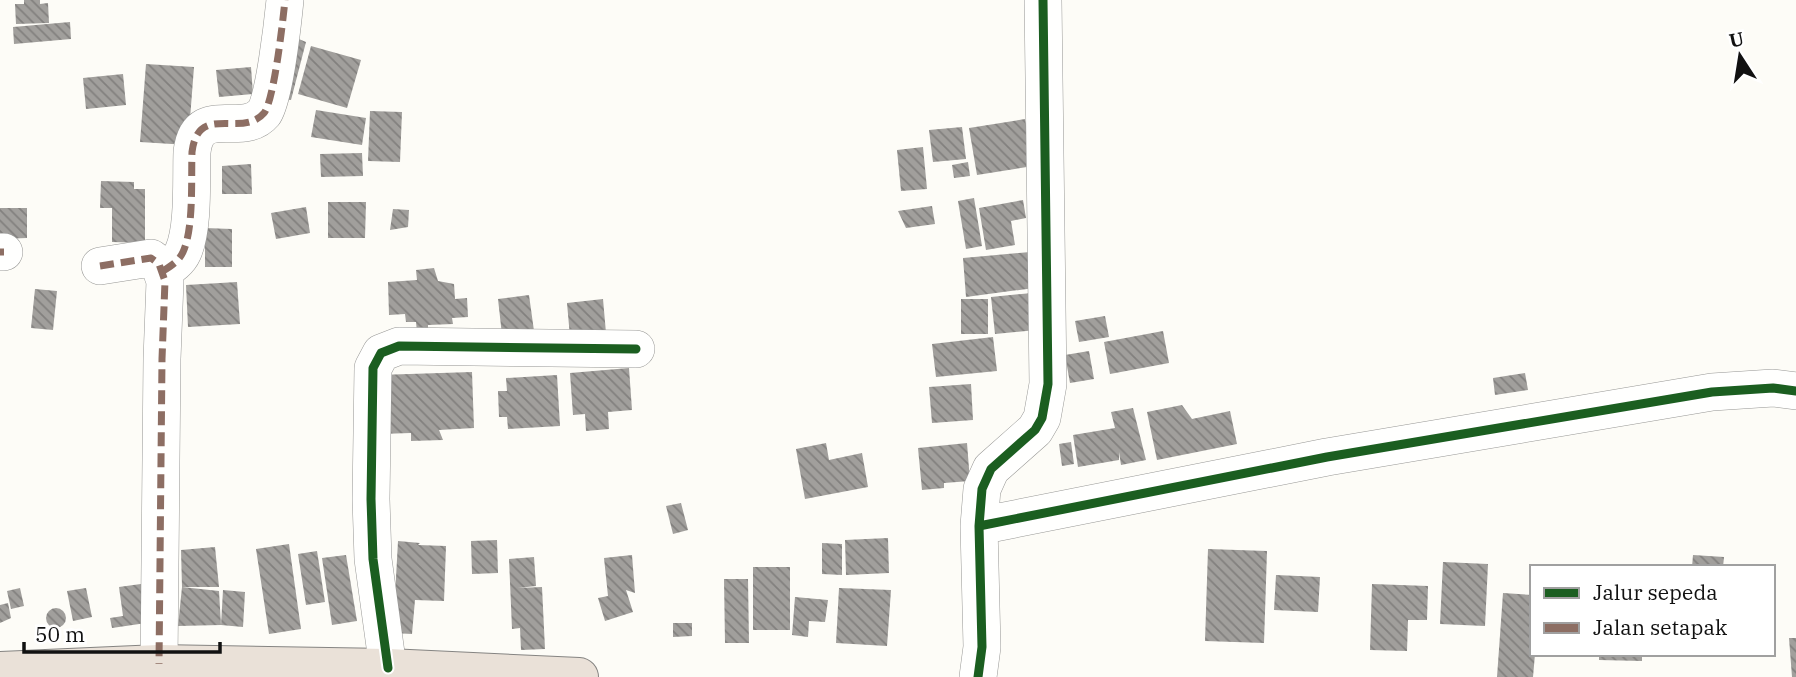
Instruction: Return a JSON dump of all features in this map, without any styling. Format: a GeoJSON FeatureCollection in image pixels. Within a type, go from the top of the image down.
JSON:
{"type":"FeatureCollection","features":[{"type":"Feature","properties":{"kind":"highway"},"geometry":{"type":"LineString","coordinates":[[0,671],[159,664],[388,668],[579,677]]}},
{"type":"Feature","properties":{"kind":"street"},"geometry":{"type":"LineString","coordinates":[[163,271],[176,263],[183,253],[187,237],[191,152],[197,133],[208,125],[253,121],[268,108],[285,0]]}},
{"type":"Feature","properties":{"kind":"street"},"geometry":{"type":"LineString","coordinates":[[978,677],[982,647],[979,526],[982,489],[991,469],[1035,430],[1042,418],[1047,394],[1043,0]]}},
{"type":"Feature","properties":{"kind":"street"},"geometry":{"type":"LineString","coordinates":[[100,265],[152,258],[163,271],[165,281],[159,664]]}},
{"type":"Feature","properties":{"kind":"street"},"geometry":{"type":"LineString","coordinates":[[388,668],[372,547],[373,368],[381,353],[399,346],[636,349]]}},
{"type":"Feature","properties":{"kind":"street"},"geometry":{"type":"LineString","coordinates":[[979,526],[1327,457],[1712,392],[1773,388],[1796,391]]}},
{"type":"Feature","properties":{"kind":"building"},"geometry":{"type":"Polygon","coordinates":[[[24,0],[48,3],[49,23],[16,24],[15,4],[24,4],[24,0]]]}},
{"type":"Feature","properties":{"kind":"building"},"geometry":{"type":"Polygon","coordinates":[[[70,22],[71,39],[14,44],[13,27],[70,22]]]}},
{"type":"Feature","properties":{"kind":"building"},"geometry":{"type":"Polygon","coordinates":[[[294,37],[306,42],[291,100],[279,98],[294,37]]]}},
{"type":"Feature","properties":{"kind":"building"},"geometry":{"type":"Polygon","coordinates":[[[311,46],[361,60],[347,108],[298,94],[311,46]]]}},
{"type":"Feature","properties":{"kind":"building"},"geometry":{"type":"Polygon","coordinates":[[[146,64],[194,67],[188,145],[140,142],[146,64]]]}},
{"type":"Feature","properties":{"kind":"building"},"geometry":{"type":"Polygon","coordinates":[[[251,67],[253,94],[219,97],[216,70],[251,67]]]}},
{"type":"Feature","properties":{"kind":"building"},"geometry":{"type":"Polygon","coordinates":[[[123,74],[126,105],[86,109],[83,78],[123,74]]]}},
{"type":"Feature","properties":{"kind":"building"},"geometry":{"type":"Polygon","coordinates":[[[316,110],[366,118],[362,145],[311,137],[316,110]]]}},
{"type":"Feature","properties":{"kind":"building"},"geometry":{"type":"Polygon","coordinates":[[[370,111],[402,112],[400,162],[368,161],[370,111]]]}},
{"type":"Feature","properties":{"kind":"building"},"geometry":{"type":"Polygon","coordinates":[[[1025,119],[1033,166],[977,175],[969,128],[1025,119]]]}},
{"type":"Feature","properties":{"kind":"building"},"geometry":{"type":"Polygon","coordinates":[[[962,127],[966,159],[933,162],[929,130],[962,127]]]}},
{"type":"Feature","properties":{"kind":"building"},"geometry":{"type":"Polygon","coordinates":[[[923,147],[927,189],[901,191],[897,150],[923,147]]]}},
{"type":"Feature","properties":{"kind":"building"},"geometry":{"type":"Polygon","coordinates":[[[362,153],[363,176],[321,177],[320,154],[362,153]]]}},
{"type":"Feature","properties":{"kind":"building"},"geometry":{"type":"Polygon","coordinates":[[[968,162],[970,176],[954,178],[952,165],[968,162]]]}},
{"type":"Feature","properties":{"kind":"building"},"geometry":{"type":"Polygon","coordinates":[[[251,164],[252,194],[222,194],[222,166],[251,164]]]}},
{"type":"Feature","properties":{"kind":"building"},"geometry":{"type":"Polygon","coordinates":[[[101,181],[134,182],[134,189],[145,189],[145,243],[112,242],[112,208],[100,208],[101,181]]]}},
{"type":"Feature","properties":{"kind":"building"},"geometry":{"type":"Polygon","coordinates":[[[974,198],[982,246],[966,249],[958,201],[974,198]]]}},
{"type":"Feature","properties":{"kind":"building"},"geometry":{"type":"Polygon","coordinates":[[[1023,200],[1026,218],[1011,221],[1015,245],[986,250],[979,208],[1023,200]]]}},
{"type":"Feature","properties":{"kind":"building"},"geometry":{"type":"Polygon","coordinates":[[[328,202],[366,202],[365,238],[328,238],[328,202]]]}},
{"type":"Feature","properties":{"kind":"building"},"geometry":{"type":"Polygon","coordinates":[[[932,206],[935,224],[906,228],[898,211],[932,206]]]}},
{"type":"Feature","properties":{"kind":"building"},"geometry":{"type":"Polygon","coordinates":[[[306,207],[310,233],[276,239],[271,213],[306,207]]]}},
{"type":"Feature","properties":{"kind":"building"},"geometry":{"type":"Polygon","coordinates":[[[0,208],[27,208],[27,238],[0,239],[0,208]]]}},
{"type":"Feature","properties":{"kind":"building"},"geometry":{"type":"Polygon","coordinates":[[[393,209],[409,210],[408,227],[390,230],[393,209]]]}},
{"type":"Feature","properties":{"kind":"building"},"geometry":{"type":"Polygon","coordinates":[[[205,228],[232,229],[232,267],[205,267],[205,228]]]}},
{"type":"Feature","properties":{"kind":"building"},"geometry":{"type":"Polygon","coordinates":[[[1030,252],[1034,288],[966,297],[963,258],[1030,252]]]}},
{"type":"Feature","properties":{"kind":"building"},"geometry":{"type":"Polygon","coordinates":[[[434,268],[438,281],[454,284],[455,299],[467,298],[468,317],[452,318],[453,324],[428,325],[428,332],[417,332],[416,322],[406,322],[405,314],[389,315],[388,282],[417,280],[416,270],[434,268]]]}},
{"type":"Feature","properties":{"kind":"building"},"geometry":{"type":"Polygon","coordinates":[[[237,282],[240,324],[188,327],[186,285],[237,282]]]}},
{"type":"Feature","properties":{"kind":"building"},"geometry":{"type":"Polygon","coordinates":[[[35,289],[57,291],[53,330],[31,328],[35,289]]]}},
{"type":"Feature","properties":{"kind":"building"},"geometry":{"type":"Polygon","coordinates":[[[1032,293],[1036,330],[995,334],[991,297],[1032,293]]]}},
{"type":"Feature","properties":{"kind":"building"},"geometry":{"type":"Polygon","coordinates":[[[529,295],[534,331],[502,335],[498,299],[529,295]]]}},
{"type":"Feature","properties":{"kind":"building"},"geometry":{"type":"Polygon","coordinates":[[[603,299],[606,333],[570,337],[567,303],[603,299]]]}},
{"type":"Feature","properties":{"kind":"building"},"geometry":{"type":"Polygon","coordinates":[[[961,299],[988,299],[988,334],[961,334],[961,299]]]}},
{"type":"Feature","properties":{"kind":"building"},"geometry":{"type":"Polygon","coordinates":[[[1105,316],[1109,337],[1079,342],[1075,321],[1105,316]]]}},
{"type":"Feature","properties":{"kind":"building"},"geometry":{"type":"Polygon","coordinates":[[[1163,331],[1169,363],[1110,374],[1104,342],[1163,331]]]}},
{"type":"Feature","properties":{"kind":"building"},"geometry":{"type":"Polygon","coordinates":[[[993,337],[997,371],[936,377],[932,344],[993,337]]]}},
{"type":"Feature","properties":{"kind":"building"},"geometry":{"type":"Polygon","coordinates":[[[1089,351],[1094,379],[1070,383],[1065,355],[1089,351]]]}},
{"type":"Feature","properties":{"kind":"building"},"geometry":{"type":"Polygon","coordinates":[[[629,368],[632,410],[608,412],[609,429],[586,431],[585,414],[573,415],[570,373],[629,368]]]}},
{"type":"Feature","properties":{"kind":"building"},"geometry":{"type":"Polygon","coordinates":[[[472,372],[474,428],[439,430],[443,440],[411,441],[411,433],[380,434],[378,375],[472,372]]]}},
{"type":"Feature","properties":{"kind":"building"},"geometry":{"type":"Polygon","coordinates":[[[1525,373],[1528,390],[1495,395],[1493,378],[1525,373]]]}},
{"type":"Feature","properties":{"kind":"building"},"geometry":{"type":"Polygon","coordinates":[[[557,375],[560,426],[508,429],[507,417],[499,417],[498,391],[507,391],[506,378],[557,375]]]}},
{"type":"Feature","properties":{"kind":"building"},"geometry":{"type":"Polygon","coordinates":[[[971,384],[973,420],[932,423],[929,387],[971,384]]]}},
{"type":"Feature","properties":{"kind":"building"},"geometry":{"type":"Polygon","coordinates":[[[1182,405],[1192,419],[1230,411],[1237,444],[1157,460],[1147,412],[1182,405]]]}},
{"type":"Feature","properties":{"kind":"building"},"geometry":{"type":"Polygon","coordinates":[[[1133,408],[1146,460],[1121,465],[1119,452],[1119,460],[1078,467],[1073,435],[1115,428],[1111,412],[1133,408]]]}},
{"type":"Feature","properties":{"kind":"building"},"geometry":{"type":"Polygon","coordinates":[[[1071,442],[1074,464],[1062,466],[1059,444],[1071,442]]]}},
{"type":"Feature","properties":{"kind":"building"},"geometry":{"type":"Polygon","coordinates":[[[826,443],[829,460],[862,453],[868,487],[805,499],[796,449],[826,443]]]}},
{"type":"Feature","properties":{"kind":"building"},"geometry":{"type":"Polygon","coordinates":[[[967,443],[970,481],[944,483],[944,488],[922,490],[918,448],[967,443]]]}},
{"type":"Feature","properties":{"kind":"building"},"geometry":{"type":"Polygon","coordinates":[[[681,503],[688,530],[673,534],[666,506],[681,503]]]}},
{"type":"Feature","properties":{"kind":"building"},"geometry":{"type":"Polygon","coordinates":[[[888,538],[889,573],[846,575],[845,540],[888,538]]]}},
{"type":"Feature","properties":{"kind":"building"},"geometry":{"type":"Polygon","coordinates":[[[497,540],[498,573],[472,574],[471,541],[497,540]]]}},
{"type":"Feature","properties":{"kind":"building"},"geometry":{"type":"Polygon","coordinates":[[[398,541],[446,546],[444,601],[415,600],[412,634],[393,633],[398,541]]]}},
{"type":"Feature","properties":{"kind":"building"},"geometry":{"type":"Polygon","coordinates":[[[822,543],[842,544],[842,575],[822,574],[822,543]]]}},
{"type":"Feature","properties":{"kind":"building"},"geometry":{"type":"Polygon","coordinates":[[[289,544],[301,629],[269,634],[256,549],[289,544]]]}},
{"type":"Feature","properties":{"kind":"building"},"geometry":{"type":"Polygon","coordinates":[[[215,547],[219,587],[182,587],[181,550],[215,547]]]}},
{"type":"Feature","properties":{"kind":"building"},"geometry":{"type":"Polygon","coordinates":[[[1208,549],[1267,551],[1264,643],[1205,641],[1208,549]]]}},
{"type":"Feature","properties":{"kind":"building"},"geometry":{"type":"Polygon","coordinates":[[[317,551],[325,602],[306,605],[298,554],[317,551]]]}},
{"type":"Feature","properties":{"kind":"building"},"geometry":{"type":"Polygon","coordinates":[[[346,555],[357,621],[332,625],[322,558],[346,555]]]}},
{"type":"Feature","properties":{"kind":"building"},"geometry":{"type":"Polygon","coordinates":[[[632,555],[635,593],[626,590],[633,612],[605,621],[598,598],[608,596],[604,558],[632,555]]]}},
{"type":"Feature","properties":{"kind":"building"},"geometry":{"type":"Polygon","coordinates":[[[1693,555],[1724,557],[1723,565],[1692,565],[1693,555]]]}},
{"type":"Feature","properties":{"kind":"building"},"geometry":{"type":"Polygon","coordinates":[[[534,557],[536,586],[518,588],[542,587],[545,649],[521,650],[520,628],[512,629],[509,559],[534,557]]]}},
{"type":"Feature","properties":{"kind":"building"},"geometry":{"type":"Polygon","coordinates":[[[1443,562],[1488,564],[1485,626],[1440,624],[1443,562]]]}},
{"type":"Feature","properties":{"kind":"building"},"geometry":{"type":"Polygon","coordinates":[[[753,567],[790,567],[790,630],[753,630],[753,567]]]}},
{"type":"Feature","properties":{"kind":"building"},"geometry":{"type":"Polygon","coordinates":[[[1276,575],[1320,577],[1318,612],[1274,610],[1276,575]]]}},
{"type":"Feature","properties":{"kind":"building"},"geometry":{"type":"Polygon","coordinates":[[[724,579],[748,579],[749,643],[725,643],[724,579]]]}},
{"type":"Feature","properties":{"kind":"building"},"geometry":{"type":"Polygon","coordinates":[[[148,583],[153,622],[112,628],[110,618],[123,616],[119,587],[148,583]]]}},
{"type":"Feature","properties":{"kind":"building"},"geometry":{"type":"Polygon","coordinates":[[[1372,584],[1428,586],[1427,620],[1408,620],[1407,651],[1370,650],[1372,584]]]}},
{"type":"Feature","properties":{"kind":"building"},"geometry":{"type":"Polygon","coordinates":[[[182,587],[219,591],[221,625],[178,626],[182,587]]]}},
{"type":"Feature","properties":{"kind":"building"},"geometry":{"type":"Polygon","coordinates":[[[20,588],[24,606],[11,609],[7,591],[20,588]]]}},
{"type":"Feature","properties":{"kind":"building"},"geometry":{"type":"Polygon","coordinates":[[[86,588],[92,617],[73,621],[67,591],[86,588]]]}},
{"type":"Feature","properties":{"kind":"building"},"geometry":{"type":"Polygon","coordinates":[[[839,588],[891,590],[887,646],[836,643],[839,588]]]}},
{"type":"Feature","properties":{"kind":"building"},"geometry":{"type":"Polygon","coordinates":[[[223,590],[245,592],[243,627],[221,625],[223,590]]]}},
{"type":"Feature","properties":{"kind":"building"},"geometry":{"type":"Polygon","coordinates":[[[1503,593],[1530,595],[1530,656],[1535,656],[1533,677],[1497,677],[1503,593]]]}},
{"type":"Feature","properties":{"kind":"building"},"geometry":{"type":"Polygon","coordinates":[[[795,597],[828,600],[825,622],[809,621],[808,637],[792,635],[795,597]]]}},
{"type":"Feature","properties":{"kind":"building"},"geometry":{"type":"Polygon","coordinates":[[[8,603],[11,618],[0,623],[0,605],[8,603]]]}},
{"type":"Feature","properties":{"kind":"building"},"geometry":{"type":"Polygon","coordinates":[[[56,608],[63,611],[66,618],[63,625],[56,628],[49,625],[46,618],[49,611],[56,608]]]}},
{"type":"Feature","properties":{"kind":"building"},"geometry":{"type":"Polygon","coordinates":[[[673,623],[692,623],[692,636],[673,637],[673,623]]]}},
{"type":"Feature","properties":{"kind":"building"},"geometry":{"type":"Polygon","coordinates":[[[1789,638],[1796,638],[1796,677],[1792,677],[1789,638]]]}},
{"type":"Feature","properties":{"kind":"building"},"geometry":{"type":"Polygon","coordinates":[[[1599,656],[1642,656],[1642,661],[1599,660],[1599,656]]]}},
{"type":"Feature","properties":{"kind":"marked path"},"geometry":{"type":"LineString","coordinates":[[163,271],[179,258],[187,242],[192,152],[196,137],[203,128],[212,125],[255,120],[268,106],[278,60],[285,0]]}},
{"type":"Feature","properties":{"kind":"marked path"},"geometry":{"type":"LineString","coordinates":[[100,266],[151,258],[159,264],[165,281],[159,664]]}},
{"type":"Feature","properties":{"kind":"cycle path"},"geometry":{"type":"LineString","coordinates":[[978,677],[982,647],[979,526],[982,489],[991,469],[1035,430],[1042,418],[1048,384],[1043,0]]}},
{"type":"Feature","properties":{"kind":"cycle path"},"geometry":{"type":"LineString","coordinates":[[388,668],[373,559],[371,499],[373,368],[381,353],[399,346],[636,349]]}},
{"type":"Feature","properties":{"kind":"cycle path"},"geometry":{"type":"LineString","coordinates":[[979,526],[1327,457],[1712,392],[1773,388],[1796,391]]}}]}
